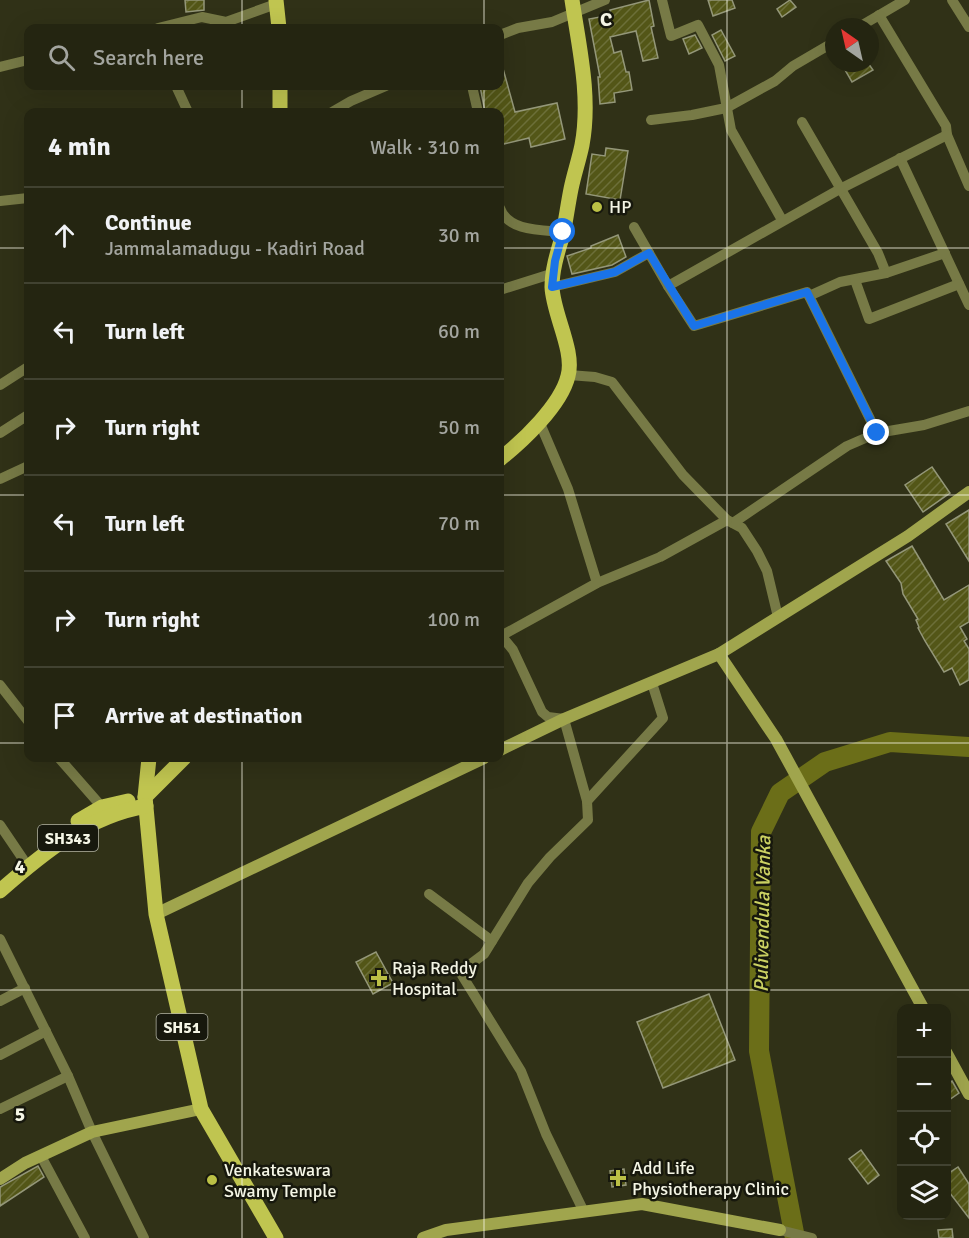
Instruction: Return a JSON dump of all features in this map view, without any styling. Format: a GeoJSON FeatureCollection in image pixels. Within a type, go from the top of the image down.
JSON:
{"type":"FeatureCollection","features":[{"type":"Feature","properties":{"kind":"main road"},"geometry":{"type":"LineString","coordinates":[[276,2],[279,24]]}},
{"type":"Feature","properties":{"kind":"main road"},"geometry":{"type":"LineString","coordinates":[[504,456],[522,442],[560,396],[569,375],[568,355],[555,308],[553,280],[555,261],[582,143],[585,105],[582,59],[573,7]]}},
{"type":"Feature","properties":{"kind":"main road"},"geometry":{"type":"LineString","coordinates":[[280,90],[280,108]]}},
{"type":"Feature","properties":{"kind":"main road"},"geometry":{"type":"LineString","coordinates":[[146,802],[148,762]]}},
{"type":"Feature","properties":{"kind":"main road"},"geometry":{"type":"LineString","coordinates":[[146,802],[180,762]]}},
{"type":"Feature","properties":{"kind":"main road","name":"SH343"},"geometry":{"type":"LineString","coordinates":[[0,877],[61,832],[102,807],[146,802]]}},
{"type":"Feature","properties":{"kind":"main road","name":"SH343"},"geometry":{"type":"LineString","coordinates":[[0,891],[52,848],[84,828],[146,802]]}},
{"type":"Feature","properties":{"kind":"main road","name":"SH51"},"geometry":{"type":"LineString","coordinates":[[146,802],[156,914],[201,1108],[276,1238]]}},
{"type":"Feature","properties":{"kind":"street"},"geometry":{"type":"LineString","coordinates":[[504,33],[518,28],[552,22],[573,7],[605,0]]}},
{"type":"Feature","properties":{"kind":"street"},"geometry":{"type":"LineString","coordinates":[[662,0],[670,36],[698,25],[719,65],[730,130],[782,220]]}},
{"type":"Feature","properties":{"kind":"street"},"geometry":{"type":"LineString","coordinates":[[874,18],[905,0]]}},
{"type":"Feature","properties":{"kind":"street"},"geometry":{"type":"LineString","coordinates":[[952,0],[969,27]]}},
{"type":"Feature","properties":{"kind":"street"},"geometry":{"type":"LineString","coordinates":[[177,24],[202,17],[226,22],[276,2]]}},
{"type":"Feature","properties":{"kind":"street"},"geometry":{"type":"LineString","coordinates":[[879,15],[946,126],[947,135],[965,166],[969,186]]}},
{"type":"Feature","properties":{"kind":"street"},"geometry":{"type":"LineString","coordinates":[[651,120],[726,108],[776,81],[793,66],[825,47]]}},
{"type":"Feature","properties":{"kind":"street"},"geometry":{"type":"LineString","coordinates":[[0,67],[24,61]]}},
{"type":"Feature","properties":{"kind":"street"},"geometry":{"type":"LineString","coordinates":[[178,90],[186,108]]}},
{"type":"Feature","properties":{"kind":"street"},"geometry":{"type":"LineString","coordinates":[[339,108],[377,90]]}},
{"type":"Feature","properties":{"kind":"street"},"geometry":{"type":"LineString","coordinates":[[473,90],[477,108]]}},
{"type":"Feature","properties":{"kind":"street"},"geometry":{"type":"LineString","coordinates":[[801,122],[878,253],[886,273]]}},
{"type":"Feature","properties":{"kind":"street"},"geometry":{"type":"LineString","coordinates":[[668,286],[782,220],[947,135]]}},
{"type":"Feature","properties":{"kind":"street"},"geometry":{"type":"LineString","coordinates":[[900,158],[969,305]]}},
{"type":"Feature","properties":{"kind":"street"},"geometry":{"type":"LineString","coordinates":[[0,201],[24,198]]}},
{"type":"Feature","properties":{"kind":"street"},"geometry":{"type":"LineString","coordinates":[[504,216],[511,223],[522,227],[563,232]]}},
{"type":"Feature","properties":{"kind":"street"},"geometry":{"type":"LineString","coordinates":[[634,227],[694,326],[807,292],[877,433]]}},
{"type":"Feature","properties":{"kind":"street"},"geometry":{"type":"LineString","coordinates":[[504,289],[615,272],[649,253]]}},
{"type":"Feature","properties":{"kind":"street"},"geometry":{"type":"LineString","coordinates":[[809,296],[840,282],[886,273],[945,253]]}},
{"type":"Feature","properties":{"kind":"street"},"geometry":{"type":"LineString","coordinates":[[855,280],[869,319],[959,284]]}},
{"type":"Feature","properties":{"kind":"street"},"geometry":{"type":"LineString","coordinates":[[0,385],[24,370]]}},
{"type":"Feature","properties":{"kind":"street"},"geometry":{"type":"LineString","coordinates":[[569,375],[595,377],[612,382],[683,475],[730,522],[742,528],[757,550],[767,571],[778,617]]}},
{"type":"Feature","properties":{"kind":"street"},"geometry":{"type":"LineString","coordinates":[[504,633],[597,583],[660,557],[730,522],[847,446],[877,433],[924,425],[969,411]]}},
{"type":"Feature","properties":{"kind":"street"},"geometry":{"type":"LineString","coordinates":[[0,433],[24,418]]}},
{"type":"Feature","properties":{"kind":"street"},"geometry":{"type":"LineString","coordinates":[[539,421],[568,489],[597,583]]}},
{"type":"Feature","properties":{"kind":"street"},"geometry":{"type":"LineString","coordinates":[[0,479],[24,468]]}},
{"type":"Feature","properties":{"kind":"street"},"geometry":{"type":"LineString","coordinates":[[504,748],[564,719],[719,654],[908,536],[969,492]]}},
{"type":"Feature","properties":{"kind":"street"},"geometry":{"type":"LineString","coordinates":[[504,640],[513,651],[542,712],[548,717],[564,719]]}},
{"type":"Feature","properties":{"kind":"street"},"geometry":{"type":"LineString","coordinates":[[719,654],[776,739],[920,1004]]}},
{"type":"Feature","properties":{"kind":"street"},"geometry":{"type":"LineString","coordinates":[[587,801],[663,718],[652,683]]}},
{"type":"Feature","properties":{"kind":"street"},"geometry":{"type":"LineString","coordinates":[[0,685],[24,716]]}},
{"type":"Feature","properties":{"kind":"street"},"geometry":{"type":"LineString","coordinates":[[564,719],[587,801],[588,820],[550,857],[528,883],[484,954],[460,972],[521,1071],[546,1134],[584,1212]]}},
{"type":"Feature","properties":{"kind":"street"},"geometry":{"type":"LineString","coordinates":[[62,762],[102,807]]}},
{"type":"Feature","properties":{"kind":"street"},"geometry":{"type":"LineString","coordinates":[[156,914],[476,762]]}},
{"type":"Feature","properties":{"kind":"street"},"geometry":{"type":"LineString","coordinates":[[0,825],[23,859]]}},
{"type":"Feature","properties":{"kind":"street"},"geometry":{"type":"LineString","coordinates":[[429,894],[492,941]]}},
{"type":"Feature","properties":{"kind":"street"},"geometry":{"type":"LineString","coordinates":[[0,939],[68,1076],[92,1132],[144,1238]]}},
{"type":"Feature","properties":{"kind":"street"},"geometry":{"type":"LineString","coordinates":[[0,1001],[25,988]]}},
{"type":"Feature","properties":{"kind":"street"},"geometry":{"type":"LineString","coordinates":[[0,1055],[46,1031]]}},
{"type":"Feature","properties":{"kind":"street"},"geometry":{"type":"LineString","coordinates":[[949,1058],[969,1094]]}},
{"type":"Feature","properties":{"kind":"street"},"geometry":{"type":"LineString","coordinates":[[0,1109],[68,1076]]}},
{"type":"Feature","properties":{"kind":"street"},"geometry":{"type":"LineString","coordinates":[[0,1179],[41,1156],[92,1132],[201,1108]]}},
{"type":"Feature","properties":{"kind":"street"},"geometry":{"type":"LineString","coordinates":[[41,1156],[85,1238]]}},
{"type":"Feature","properties":{"kind":"street"},"geometry":{"type":"LineString","coordinates":[[423,1238],[446,1230],[642,1204],[812,1238]]}},
{"type":"Feature","properties":{"kind":"building"},"geometry":{"type":"Polygon","coordinates":[[[185,0],[204,0],[204,10],[186,12],[185,0]]]}},
{"type":"Feature","properties":{"kind":"building"},"geometry":{"type":"Polygon","coordinates":[[[649,0],[654,26],[651,27],[658,58],[643,61],[636,31],[610,37],[614,53],[621,51],[626,72],[629,72],[632,90],[614,93],[615,102],[600,104],[598,77],[600,77],[589,19],[611,15],[610,10],[649,0]]]}},
{"type":"Feature","properties":{"kind":"building"},"geometry":{"type":"Polygon","coordinates":[[[708,0],[732,0],[735,8],[713,16],[708,0]]]}},
{"type":"Feature","properties":{"kind":"building"},"geometry":{"type":"Polygon","coordinates":[[[790,0],[796,7],[782,17],[777,9],[790,0]]]}},
{"type":"Feature","properties":{"kind":"building"},"geometry":{"type":"Polygon","coordinates":[[[721,30],[735,56],[725,61],[712,35],[721,30]]]}},
{"type":"Feature","properties":{"kind":"building"},"geometry":{"type":"Polygon","coordinates":[[[695,35],[702,48],[689,54],[683,39],[695,35]]]}},
{"type":"Feature","properties":{"kind":"building"},"geometry":{"type":"Polygon","coordinates":[[[504,72],[515,112],[557,103],[565,139],[531,147],[529,138],[504,144],[504,108],[484,108],[481,90],[504,90],[504,72]]]}},
{"type":"Feature","properties":{"kind":"building"},"geometry":{"type":"Polygon","coordinates":[[[846,72],[870,72],[852,82],[846,72]]]}},
{"type":"Feature","properties":{"kind":"building"},"geometry":{"type":"Polygon","coordinates":[[[606,148],[628,151],[620,200],[586,194],[592,154],[605,156],[606,148]]]}},
{"type":"Feature","properties":{"kind":"building"},"geometry":{"type":"Polygon","coordinates":[[[618,235],[626,257],[612,265],[572,274],[567,256],[618,235]]]}},
{"type":"Feature","properties":{"kind":"building"},"geometry":{"type":"Polygon","coordinates":[[[932,467],[950,493],[923,512],[905,485],[932,467]]]}},
{"type":"Feature","properties":{"kind":"building"},"geometry":{"type":"Polygon","coordinates":[[[969,510],[969,561],[946,524],[969,510]]]}},
{"type":"Feature","properties":{"kind":"building"},"geometry":{"type":"Polygon","coordinates":[[[912,546],[944,600],[969,585],[969,622],[960,627],[967,639],[964,641],[969,649],[969,680],[960,685],[952,668],[944,672],[925,641],[918,628],[916,620],[918,619],[903,594],[901,583],[886,561],[912,546]]]}},
{"type":"Feature","properties":{"kind":"building"},"geometry":{"type":"Polygon","coordinates":[[[376,952],[393,983],[373,994],[356,962],[376,952]]]}},
{"type":"Feature","properties":{"kind":"building"},"geometry":{"type":"Polygon","coordinates":[[[709,994],[735,1060],[663,1088],[637,1022],[709,994]]]}},
{"type":"Feature","properties":{"kind":"building"},"geometry":{"type":"Polygon","coordinates":[[[951,1082],[959,1093],[951,1099],[951,1082]]]}},
{"type":"Feature","properties":{"kind":"building"},"geometry":{"type":"Polygon","coordinates":[[[861,1150],[879,1175],[868,1184],[849,1159],[861,1150]]]}},
{"type":"Feature","properties":{"kind":"building"},"geometry":{"type":"Polygon","coordinates":[[[38,1166],[44,1177],[0,1206],[0,1187],[38,1166]]]}},
{"type":"Feature","properties":{"kind":"building"},"geometry":{"type":"Polygon","coordinates":[[[958,1167],[969,1184],[969,1218],[951,1195],[951,1172],[958,1167]]]}},
{"type":"Feature","properties":{"kind":"building"},"geometry":{"type":"Polygon","coordinates":[[[624,1169],[626,1185],[612,1187],[610,1171],[624,1169]]]}},
{"type":"Feature","properties":{"kind":"building"},"geometry":{"type":"Polygon","coordinates":[[[952,1229],[953,1238],[939,1238],[938,1230],[952,1229]]]}},
{"type":"Feature","properties":{"kind":"waterway","name":"Pulivendula Vanka"},"geometry":{"type":"LineString","coordinates":[[795,1238],[759,1051],[761,832],[780,793],[825,762],[890,742],[969,747]]}},
{"type":"Feature","properties":{"kind":"place","name":"HP"},"geometry":{"type":"Point","coordinates":[597,207]}},
{"type":"Feature","properties":{"kind":"place","name":"Raja Reddy Hospital"},"geometry":{"type":"Point","coordinates":[379,978]}},
{"type":"Feature","properties":{"kind":"place","name":"Add Life Physiotherapy Clinic"},"geometry":{"type":"Point","coordinates":[618,1178]}},
{"type":"Feature","properties":{"kind":"place","name":"Venkateswara Swamy Temple"},"geometry":{"type":"Point","coordinates":[212,1180]}},
{"type":"Feature","properties":{"kind":"route"},"geometry":{"type":"LineString","coordinates":[[563,232],[555,261],[552,287],[615,272],[649,253],[694,326],[807,292],[877,433]]}}]}
